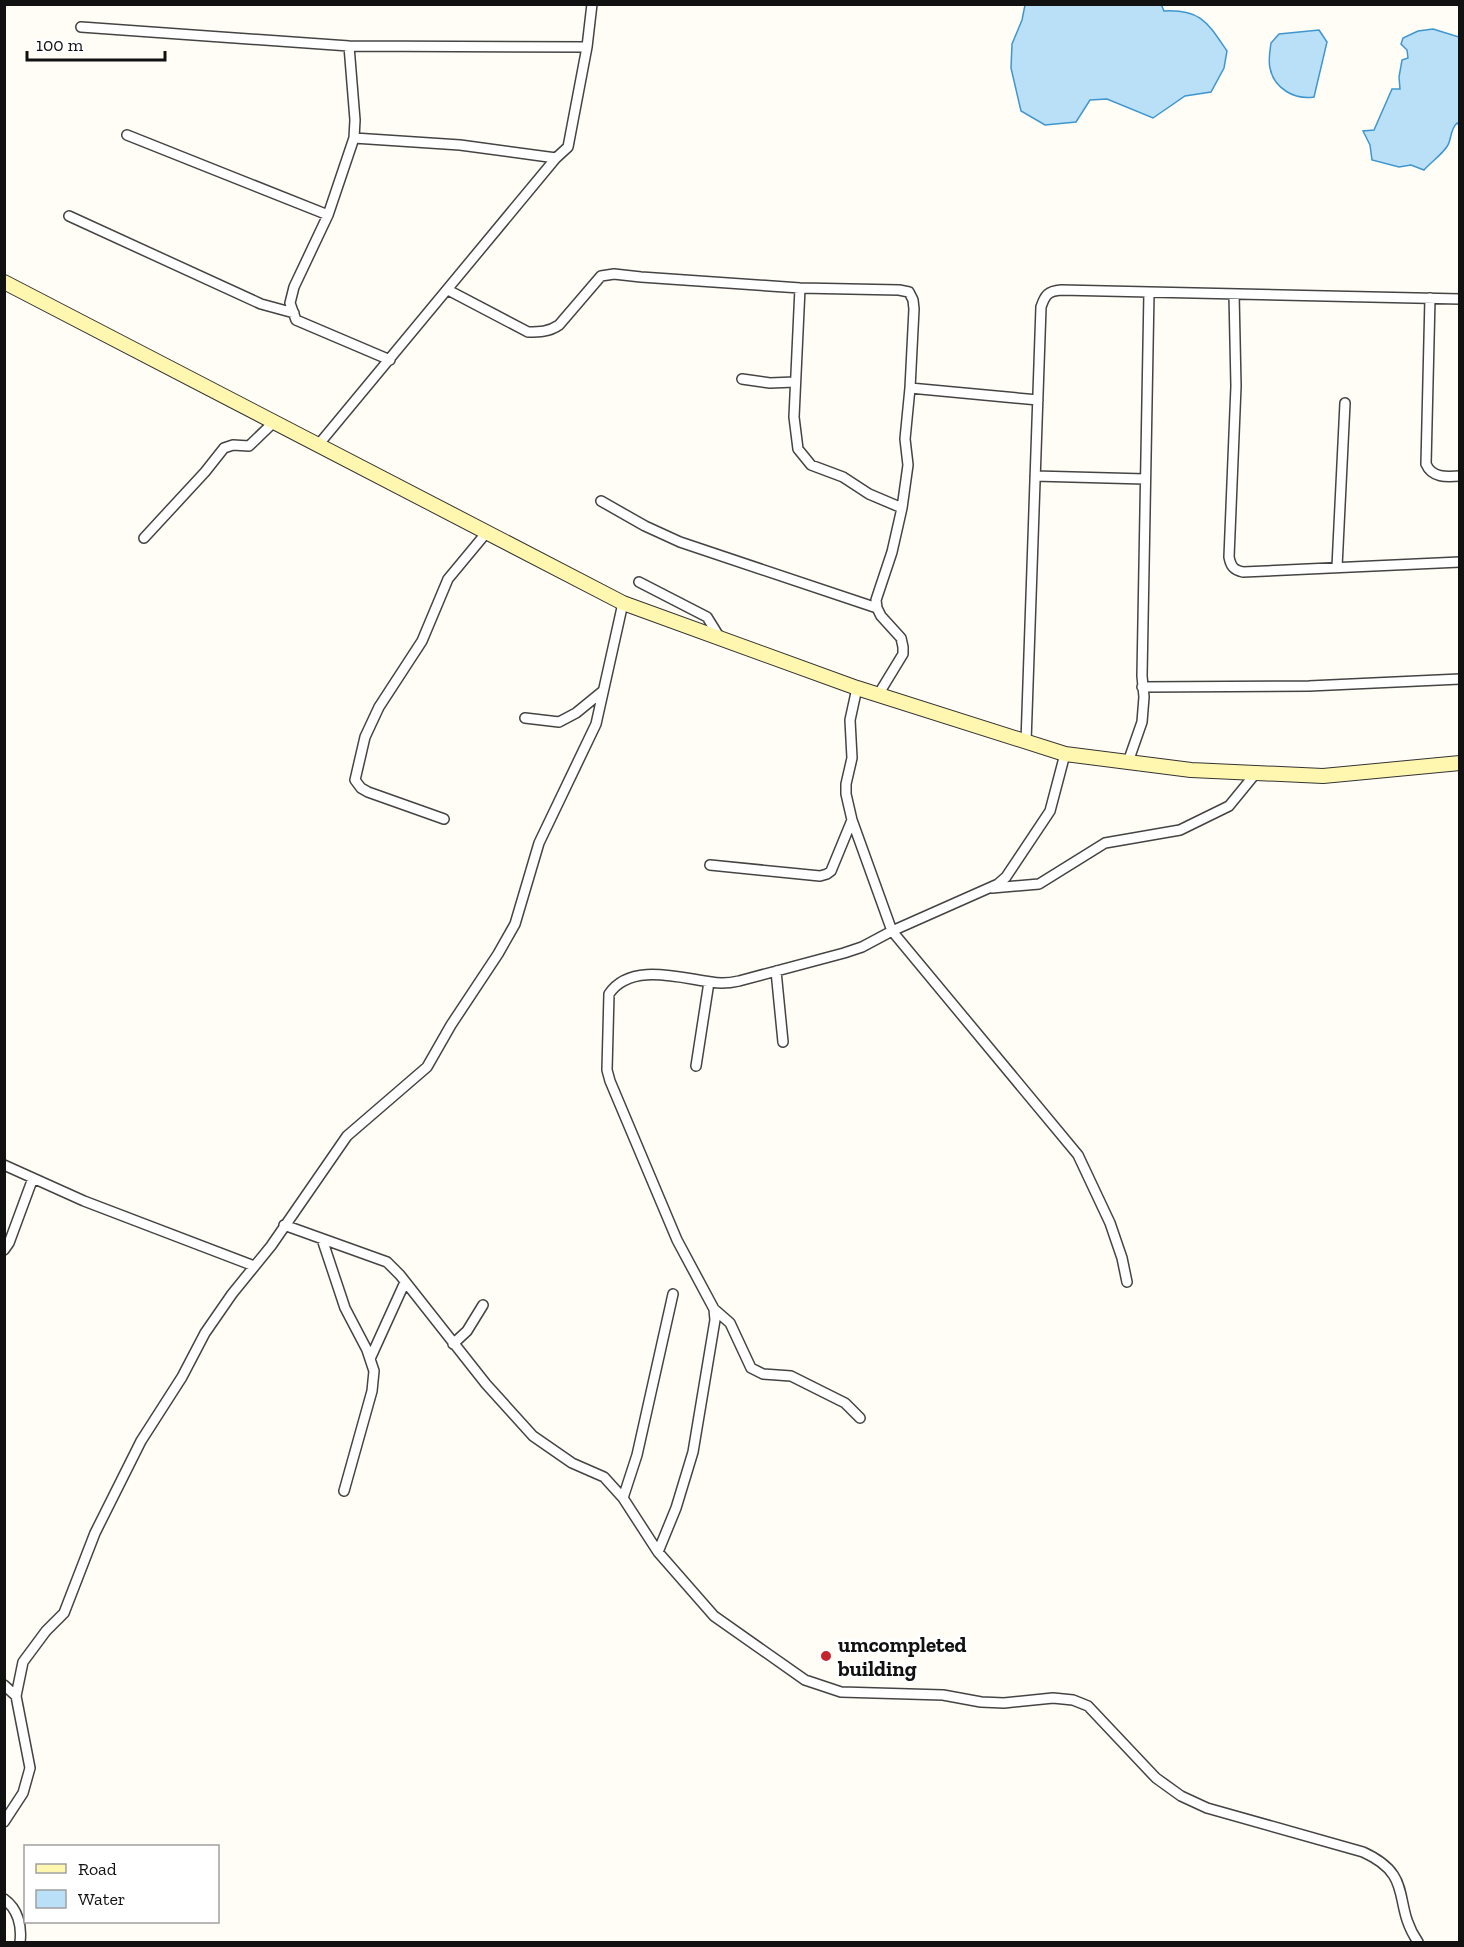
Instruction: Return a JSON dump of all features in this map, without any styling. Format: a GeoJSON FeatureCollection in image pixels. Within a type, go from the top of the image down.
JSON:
{"type":"FeatureCollection","features":[{"type":"Feature","properties":{"kind":"main road"},"geometry":{"type":"LineString","coordinates":[[4,282],[623,603],[878,695],[1065,754],[1191,770],[1323,776],[1460,763]]}},
{"type":"Feature","properties":{"kind":"street"},"geometry":{"type":"LineString","coordinates":[[319,444],[556,158],[568,147],[587,47],[592,4]]}},
{"type":"Feature","properties":{"kind":"street"},"geometry":{"type":"LineString","coordinates":[[81,27],[349,46],[587,47]]}},
{"type":"Feature","properties":{"kind":"street"},"geometry":{"type":"LineString","coordinates":[[349,46],[356,120],[354,138],[328,215],[294,287],[290,303],[296,320],[390,360]]}},
{"type":"Feature","properties":{"kind":"street"},"geometry":{"type":"LineString","coordinates":[[128,135],[328,215]]}},
{"type":"Feature","properties":{"kind":"street"},"geometry":{"type":"LineString","coordinates":[[354,138],[460,145],[556,158]]}},
{"type":"Feature","properties":{"kind":"street"},"geometry":{"type":"LineString","coordinates":[[69,216],[261,304],[294,313]]}},
{"type":"Feature","properties":{"kind":"street"},"geometry":{"type":"LineString","coordinates":[[448,290],[528,332],[552,329],[559,325],[601,276],[614,274],[800,288],[909,292],[915,309],[905,439],[908,465],[902,508],[892,552],[876,600],[881,616],[901,639],[903,654],[878,695]]}},
{"type":"Feature","properties":{"kind":"street"},"geometry":{"type":"LineString","coordinates":[[800,288],[794,417],[798,449],[811,465],[843,477],[869,494],[902,508]]}},
{"type":"Feature","properties":{"kind":"street"},"geometry":{"type":"LineString","coordinates":[[1026,742],[1041,307],[1044,296],[1051,290],[1061,290],[1460,299]]}},
{"type":"Feature","properties":{"kind":"street"},"geometry":{"type":"LineString","coordinates":[[1128,762],[1142,722],[1144,697],[1142,687],[1149,292]]}},
{"type":"Feature","properties":{"kind":"street"},"geometry":{"type":"LineString","coordinates":[[1234,294],[1236,386],[1229,557],[1231,566],[1243,572],[1460,562]]}},
{"type":"Feature","properties":{"kind":"street"},"geometry":{"type":"LineString","coordinates":[[1430,298],[1426,464],[1429,471],[1437,475],[1460,476]]}},
{"type":"Feature","properties":{"kind":"street"},"geometry":{"type":"LineString","coordinates":[[742,379],[770,383],[795,382]]}},
{"type":"Feature","properties":{"kind":"street"},"geometry":{"type":"LineString","coordinates":[[910,387],[1038,400]]}},
{"type":"Feature","properties":{"kind":"street"},"geometry":{"type":"LineString","coordinates":[[1337,567],[1345,403]]}},
{"type":"Feature","properties":{"kind":"street"},"geometry":{"type":"LineString","coordinates":[[144,538],[224,448],[233,445],[249,446],[274,421]]}},
{"type":"Feature","properties":{"kind":"street"},"geometry":{"type":"LineString","coordinates":[[1035,476],[1145,479]]}},
{"type":"Feature","properties":{"kind":"street"},"geometry":{"type":"LineString","coordinates":[[601,501],[645,526],[680,542],[877,608]]}},
{"type":"Feature","properties":{"kind":"street"},"geometry":{"type":"LineString","coordinates":[[444,819],[368,792],[361,788],[355,780],[365,737],[379,706],[422,641],[448,579],[487,532]]}},
{"type":"Feature","properties":{"kind":"street"},"geometry":{"type":"LineString","coordinates":[[639,582],[707,616],[720,639]]}},
{"type":"Feature","properties":{"kind":"street"},"geometry":{"type":"LineString","coordinates":[[4,1822],[23,1793],[30,1767],[16,1696],[23,1662],[46,1631],[64,1613],[95,1533],[141,1441],[182,1377],[205,1333],[347,1136],[427,1066],[515,924],[539,843],[596,724],[623,603]]}},
{"type":"Feature","properties":{"kind":"street"},"geometry":{"type":"LineString","coordinates":[[1142,687],[1309,686],[1460,679]]}},
{"type":"Feature","properties":{"kind":"street"},"geometry":{"type":"LineString","coordinates":[[857,688],[850,720],[852,758],[846,784],[852,820],[892,931],[1078,1155],[1110,1223],[1122,1258],[1127,1282]]}},
{"type":"Feature","properties":{"kind":"street"},"geometry":{"type":"LineString","coordinates":[[525,718],[560,722],[576,713],[603,691]]}},
{"type":"Feature","properties":{"kind":"street"},"geometry":{"type":"LineString","coordinates":[[860,1418],[845,1403],[791,1376],[763,1374],[751,1368],[730,1323],[714,1309],[677,1240],[610,1082],[607,1070],[609,994],[615,985],[629,978],[648,975],[687,977],[724,983],[776,972],[862,947],[892,931],[998,884],[1006,877],[1044,822],[1052,805],[1065,754]]}},
{"type":"Feature","properties":{"kind":"street"},"geometry":{"type":"LineString","coordinates":[[990,888],[1039,884],[1106,843],[1180,830],[1229,806],[1256,773]]}},
{"type":"Feature","properties":{"kind":"street"},"geometry":{"type":"LineString","coordinates":[[710,865],[820,876],[827,874],[831,871],[852,820]]}},
{"type":"Feature","properties":{"kind":"street"},"geometry":{"type":"LineString","coordinates":[[776,972],[783,1042]]}},
{"type":"Feature","properties":{"kind":"street"},"geometry":{"type":"LineString","coordinates":[[696,1066],[710,982]]}},
{"type":"Feature","properties":{"kind":"street"},"geometry":{"type":"LineString","coordinates":[[4,1165],[84,1201],[254,1266]]}},
{"type":"Feature","properties":{"kind":"street"},"geometry":{"type":"LineString","coordinates":[[4,1250],[9,1243],[33,1178]]}},
{"type":"Feature","properties":{"kind":"street"},"geometry":{"type":"LineString","coordinates":[[285,1225],[387,1262],[486,1384],[533,1436],[572,1462],[604,1476],[623,1498],[658,1552],[714,1616],[806,1680],[841,1692],[944,1695],[981,1702],[1004,1703],[1053,1698],[1073,1700],[1088,1707],[1156,1778],[1181,1796],[1207,1808],[1363,1852],[1380,1860],[1391,1869],[1398,1881],[1404,1913],[1418,1942]]}},
{"type":"Feature","properties":{"kind":"street"},"geometry":{"type":"LineString","coordinates":[[322,1239],[345,1308],[374,1371],[372,1391],[344,1491]]}},
{"type":"Feature","properties":{"kind":"street"},"geometry":{"type":"LineString","coordinates":[[370,1359],[405,1282]]}},
{"type":"Feature","properties":{"kind":"street"},"geometry":{"type":"LineString","coordinates":[[623,1498],[638,1455],[673,1294]]}},
{"type":"Feature","properties":{"kind":"street"},"geometry":{"type":"LineString","coordinates":[[453,1344],[466,1331],[483,1305]]}},
{"type":"Feature","properties":{"kind":"street"},"geometry":{"type":"LineString","coordinates":[[658,1552],[676,1508],[693,1452],[714,1330],[714,1309]]}},
{"type":"Feature","properties":{"kind":"street"},"geometry":{"type":"LineString","coordinates":[[4,1685],[16,1696]]}},
{"type":"Feature","properties":{"kind":"street"},"geometry":{"type":"LineString","coordinates":[[4,1899],[16,1912],[21,1942]]}},
{"type":"Feature","properties":{"kind":"water"},"geometry":{"type":"Polygon","coordinates":[[[1161,4],[1164,11],[1187,12],[1202,20],[1227,51],[1224,68],[1211,92],[1185,96],[1153,118],[1107,99],[1090,100],[1076,122],[1045,125],[1021,111],[1011,68],[1012,44],[1022,20],[1025,5],[1161,4]]]}},
{"type":"Feature","properties":{"kind":"water"},"geometry":{"type":"Polygon","coordinates":[[[1433,29],[1459,37],[1459,125],[1457,123],[1453,128],[1446,149],[1424,170],[1411,165],[1399,167],[1372,160],[1370,145],[1363,131],[1374,130],[1392,89],[1400,89],[1399,77],[1402,60],[1408,58],[1407,50],[1401,44],[1403,38],[1418,31],[1433,29]]]}},
{"type":"Feature","properties":{"kind":"water"},"geometry":{"type":"Polygon","coordinates":[[[1319,30],[1327,42],[1314,97],[1300,97],[1286,92],[1272,75],[1269,62],[1271,43],[1279,34],[1319,30]]]}},
{"type":"Feature","properties":{"kind":"place","name":"umcompleted building"},"geometry":{"type":"Point","coordinates":[826,1656]}}]}
